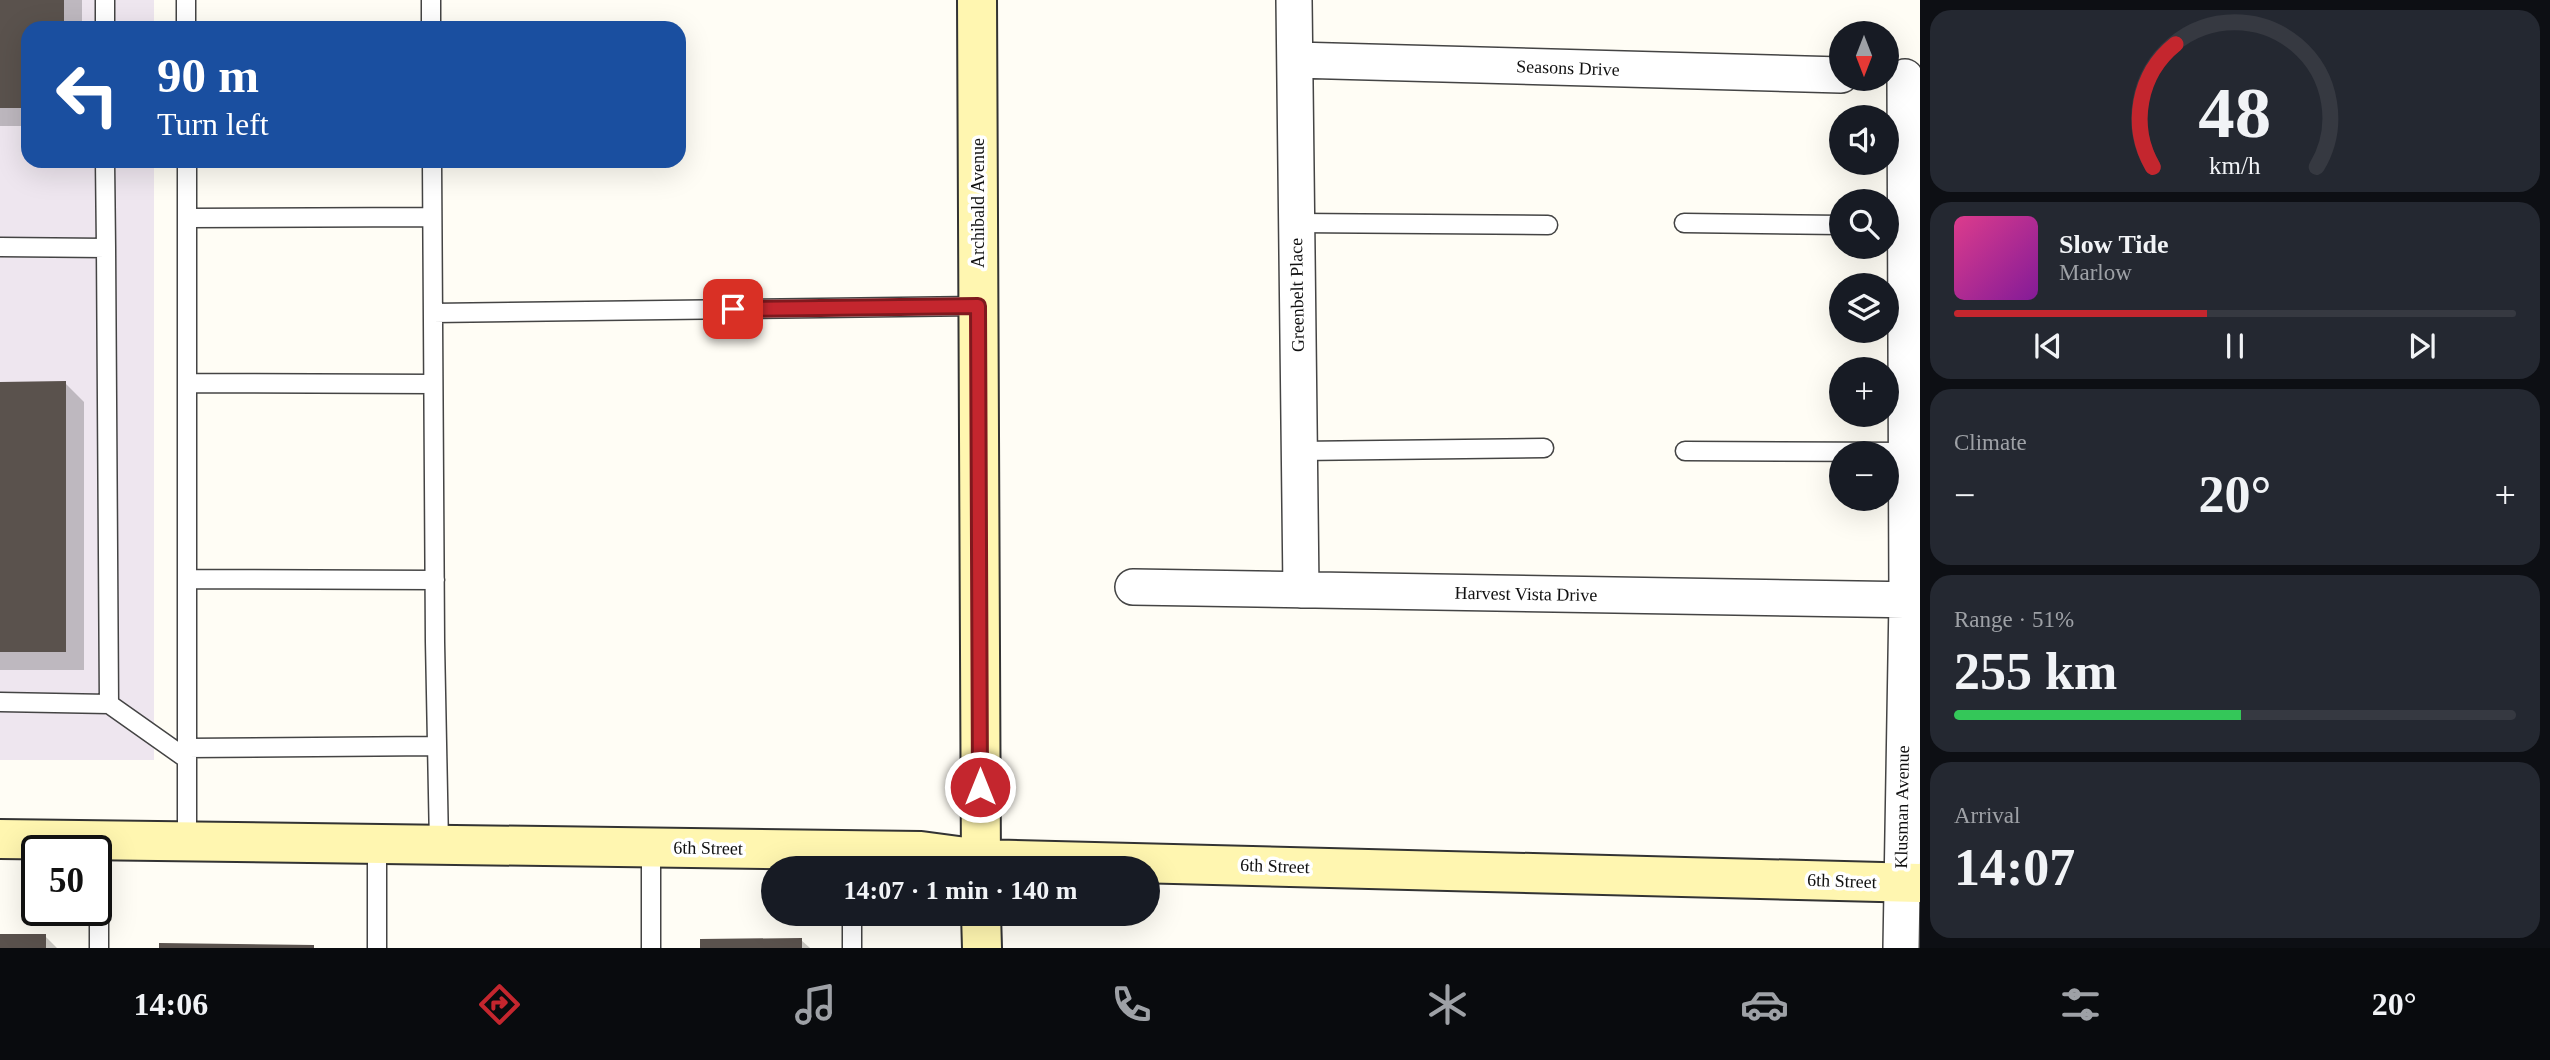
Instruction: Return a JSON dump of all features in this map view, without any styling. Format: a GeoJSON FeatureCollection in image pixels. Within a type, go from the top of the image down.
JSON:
{"type":"FeatureCollection","features":[{"type":"Feature","properties":{"kind":"main road","name":"Archibald Avenue"},"geometry":{"type":"LineString","coordinates":[[977,0],[981,856]]}},
{"type":"Feature","properties":{"kind":"main road","name":"6th Street"},"geometry":{"type":"LineString","coordinates":[[0,839],[21,839]]}},
{"type":"Feature","properties":{"kind":"main road","name":"6th Street"},"geometry":{"type":"LineString","coordinates":[[112,840],[651,847],[801,856]]}},
{"type":"Feature","properties":{"kind":"main road","name":"6th Street"},"geometry":{"type":"LineString","coordinates":[[877,856],[921,851],[946,856]]}},
{"type":"Feature","properties":{"kind":"main road","name":"6th Street"},"geometry":{"type":"LineString","coordinates":[[1160,867],[1910,883]]}},
{"type":"Feature","properties":{"kind":"main road"},"geometry":{"type":"LineString","coordinates":[[981,926],[982,948]]}},
{"type":"Feature","properties":{"kind":"street","name":"Greenbelt Place"},"geometry":{"type":"LineString","coordinates":[[1294,0],[1301,590]]}},
{"type":"Feature","properties":{"kind":"street","name":"Seasons Drive"},"geometry":{"type":"LineString","coordinates":[[1295,60],[1829,75]]}},
{"type":"Feature","properties":{"kind":"street","name":"Klusman Avenue"},"geometry":{"type":"LineString","coordinates":[[1901,948],[1910,883],[1913,600],[1913,452],[1904,226],[1904,77]]}},
{"type":"Feature","properties":{"kind":"street","name":"Harvest Vista Drive"},"geometry":{"type":"LineString","coordinates":[[1133,587],[1913,600]]}},
{"type":"Feature","properties":{"kind":"lane"},"geometry":{"type":"LineString","coordinates":[[105,0],[105,21]]}},
{"type":"Feature","properties":{"kind":"lane"},"geometry":{"type":"LineString","coordinates":[[186,0],[186,21]]}},
{"type":"Feature","properties":{"kind":"lane"},"geometry":{"type":"LineString","coordinates":[[431,0],[431,21]]}},
{"type":"Feature","properties":{"kind":"lane"},"geometry":{"type":"LineString","coordinates":[[105,168],[109,704]]}},
{"type":"Feature","properties":{"kind":"lane"},"geometry":{"type":"LineString","coordinates":[[187,168],[187,841]]}},
{"type":"Feature","properties":{"kind":"lane"},"geometry":{"type":"LineString","coordinates":[[432,168],[439,844]]}},
{"type":"Feature","properties":{"kind":"lane"},"geometry":{"type":"LineString","coordinates":[[187,218],[432,217]]}},
{"type":"Feature","properties":{"kind":"lane"},"geometry":{"type":"LineString","coordinates":[[1296,223],[1548,225]]}},
{"type":"Feature","properties":{"kind":"lane"},"geometry":{"type":"LineString","coordinates":[[1684,223],[1829,225]]}},
{"type":"Feature","properties":{"kind":"lane"},"geometry":{"type":"LineString","coordinates":[[0,247],[106,248]]}},
{"type":"Feature","properties":{"kind":"lane"},"geometry":{"type":"LineString","coordinates":[[433,313],[978,306]]}},
{"type":"Feature","properties":{"kind":"lane"},"geometry":{"type":"LineString","coordinates":[[188,383],[433,384]]}},
{"type":"Feature","properties":{"kind":"lane"},"geometry":{"type":"LineString","coordinates":[[1299,451],[1544,448]]}},
{"type":"Feature","properties":{"kind":"lane"},"geometry":{"type":"LineString","coordinates":[[1685,451],[1913,452]]}},
{"type":"Feature","properties":{"kind":"lane"},"geometry":{"type":"LineString","coordinates":[[188,579],[435,580]]}},
{"type":"Feature","properties":{"kind":"lane"},"geometry":{"type":"LineString","coordinates":[[0,702],[109,704],[187,754],[437,746]]}},
{"type":"Feature","properties":{"kind":"lane"},"geometry":{"type":"LineString","coordinates":[[377,844],[377,948]]}},
{"type":"Feature","properties":{"kind":"lane"},"geometry":{"type":"LineString","coordinates":[[651,847],[651,948]]}},
{"type":"Feature","properties":{"kind":"lane"},"geometry":{"type":"LineString","coordinates":[[99,926],[99,948]]}},
{"type":"Feature","properties":{"kind":"lane"},"geometry":{"type":"LineString","coordinates":[[852,926],[852,948]]}},
{"type":"Feature","properties":{"kind":"shaded area"},"geometry":{"type":"Polygon","coordinates":[[[0,0],[154,0],[154,21],[21,21],[21,168],[154,168],[154,760],[0,760],[0,0]]]}},
{"type":"Feature","properties":{"kind":"building"},"geometry":{"type":"Polygon","coordinates":[[[0,0],[64,0],[64,21],[21,21],[21,108],[0,108],[0,0]]]}},
{"type":"Feature","properties":{"kind":"building"},"geometry":{"type":"Polygon","coordinates":[[[66,381],[66,652],[0,652],[0,382],[66,381]]]}},
{"type":"Feature","properties":{"kind":"building"},"geometry":{"type":"Polygon","coordinates":[[[0,934],[46,934],[46,948],[0,948],[0,934]]]}},
{"type":"Feature","properties":{"kind":"building"},"geometry":{"type":"Polygon","coordinates":[[[802,938],[802,948],[700,948],[700,939],[802,938]]]}},
{"type":"Feature","properties":{"kind":"building"},"geometry":{"type":"Polygon","coordinates":[[[159,943],[314,945],[314,948],[159,948],[159,943]]]}},
{"type":"Feature","properties":{"kind":"route"},"geometry":{"type":"LineString","coordinates":[[733,309],[978,306],[980,787]]}}]}
